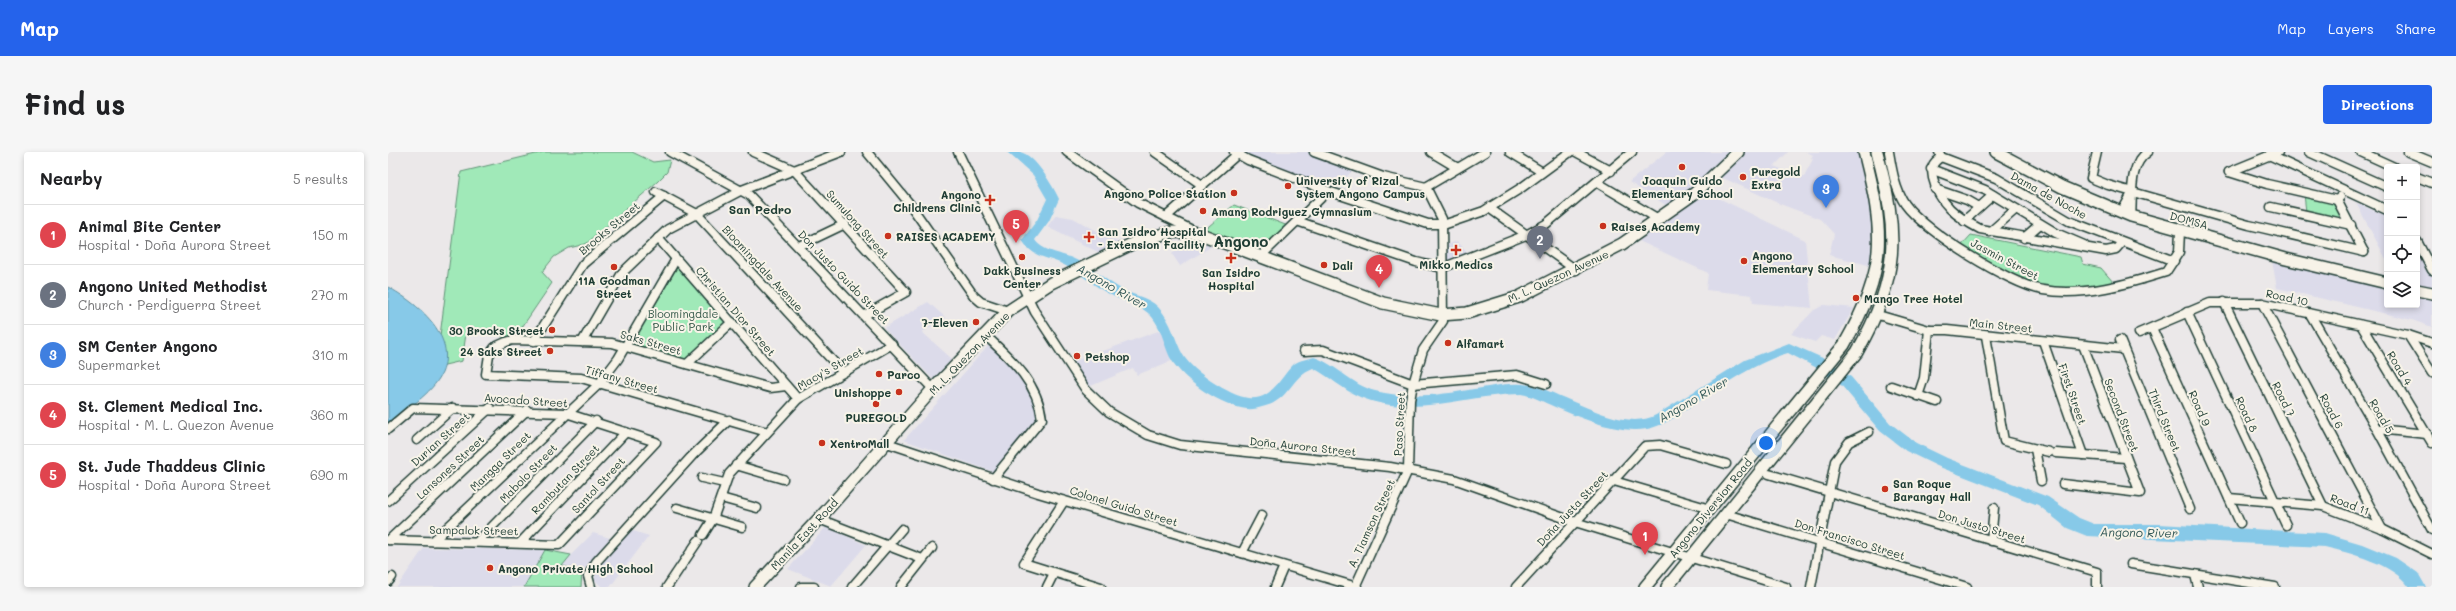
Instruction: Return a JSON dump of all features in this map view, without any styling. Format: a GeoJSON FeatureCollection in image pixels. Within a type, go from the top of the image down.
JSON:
{"type":"FeatureCollection","features":[{"type":"Feature","properties":{"kind":"main road","name":"Angono Diversion Road"},"geometry":{"type":"LineString","coordinates":[[1645,587],[1844,345],[1864,310],[1875,281],[1879,263],[1879,214],[1864,152]]}},
{"type":"Feature","properties":{"kind":"main road","name":"Angono Diversion Road"},"geometry":{"type":"LineString","coordinates":[[1667,587],[1857,352],[1878,315],[1893,266],[1894,235],[1890,205],[1877,152]]}},
{"type":"Feature","properties":{"kind":"main road","name":"DOMSA"},"geometry":{"type":"LineString","coordinates":[[1996,152],[2042,178],[2126,215],[2180,231],[2384,281]]}},
{"type":"Feature","properties":{"kind":"main road","name":"M. L. Quezon Avenue"},"geometry":{"type":"LineString","coordinates":[[853,481],[933,389],[984,334],[1008,311],[1027,297],[1094,261],[1154,235],[1172,232],[1198,233],[1395,307],[1443,315],[1480,309],[1517,298],[1604,256],[1659,221],[1691,196],[1736,153]]}},
{"type":"Feature","properties":{"kind":"main road"},"geometry":{"type":"LineString","coordinates":[[1879,263],[1893,266]]}},
{"type":"Feature","properties":{"kind":"main road"},"geometry":{"type":"LineString","coordinates":[[2420,291],[2432,293]]}},
{"type":"Feature","properties":{"kind":"main road"},"geometry":{"type":"LineString","coordinates":[[1864,310],[1878,315]]}},
{"type":"Feature","properties":{"kind":"main road","name":"Manila East Road"},"geometry":{"type":"LineString","coordinates":[[755,587],[853,481]]}},
{"type":"Feature","properties":{"kind":"street"},"geometry":{"type":"LineString","coordinates":[[753,152],[794,170]]}},
{"type":"Feature","properties":{"kind":"street"},"geometry":{"type":"LineString","coordinates":[[582,342],[622,273],[668,230],[742,190],[841,152]]}},
{"type":"Feature","properties":{"kind":"street"},"geometry":{"type":"LineString","coordinates":[[867,152],[909,204],[974,296],[981,302],[1008,311]]}},
{"type":"Feature","properties":{"kind":"street","name":"Doña Aurora Street"},"geometry":{"type":"LineString","coordinates":[[958,152],[1027,297],[1086,390],[1109,412],[1148,435],[1180,445],[1408,470],[1477,486],[1575,522],[1786,587]]}},
{"type":"Feature","properties":{"kind":"street"},"geometry":{"type":"LineString","coordinates":[[1070,154],[1082,152]]}},
{"type":"Feature","properties":{"kind":"street"},"geometry":{"type":"LineString","coordinates":[[1155,152],[1202,185]]}},
{"type":"Feature","properties":{"kind":"street"},"geometry":{"type":"LineString","coordinates":[[1314,152],[1356,168],[1408,184],[1426,187],[1456,167],[1485,152]]}},
{"type":"Feature","properties":{"kind":"street"},"geometry":{"type":"LineString","coordinates":[[1431,152],[1456,167]]}},
{"type":"Feature","properties":{"kind":"street"},"geometry":{"type":"LineString","coordinates":[[1510,152],[1542,172]]}},
{"type":"Feature","properties":{"kind":"street"},"geometry":{"type":"LineString","coordinates":[[1166,217],[1237,153],[1328,191],[1428,224],[1442,225],[1455,222],[1489,208],[1570,152]]}},
{"type":"Feature","properties":{"kind":"street"},"geometry":{"type":"LineString","coordinates":[[1576,152],[1611,171]]}},
{"type":"Feature","properties":{"kind":"street"},"geometry":{"type":"LineString","coordinates":[[1298,221],[1416,262],[1442,268],[1526,235],[1546,224],[1597,184],[1632,152]]}},
{"type":"Feature","properties":{"kind":"street","name":"Jasmin Street"},"geometry":{"type":"LineString","coordinates":[[1889,152],[1893,174],[1907,206],[1942,237],[2030,286],[2043,290],[2063,290],[2120,284],[2166,272],[2174,261]]}},
{"type":"Feature","properties":{"kind":"street"},"geometry":{"type":"LineString","coordinates":[[2098,152],[2091,178],[2131,194],[2249,225],[2364,252],[2337,200],[2267,184],[2229,172],[2278,152]]}},
{"type":"Feature","properties":{"kind":"street"},"geometry":{"type":"LineString","coordinates":[[2126,215],[2132,205],[2131,194],[2139,159],[2148,152]]}},
{"type":"Feature","properties":{"kind":"street"},"geometry":{"type":"LineString","coordinates":[[2309,152],[2384,186]]}},
{"type":"Feature","properties":{"kind":"street"},"geometry":{"type":"LineString","coordinates":[[2361,152],[2387,164]]}},
{"type":"Feature","properties":{"kind":"street"},"geometry":{"type":"LineString","coordinates":[[2408,152],[2432,162]]}},
{"type":"Feature","properties":{"kind":"street","name":"Don Justo Guido Street"},"geometry":{"type":"LineString","coordinates":[[675,153],[742,190],[799,246],[933,389]]}},
{"type":"Feature","properties":{"kind":"street"},"geometry":{"type":"LineString","coordinates":[[1070,154],[1115,188],[1198,233]]}},
{"type":"Feature","properties":{"kind":"street"},"geometry":{"type":"LineString","coordinates":[[1940,155],[1934,162],[1931,169],[1935,189],[1942,202],[1964,221],[1980,229],[2094,250],[2112,250],[2122,242]]}},
{"type":"Feature","properties":{"kind":"street","name":"Dama de Noche"},"geometry":{"type":"LineString","coordinates":[[1940,155],[1996,178],[2069,221],[2174,261]]}},
{"type":"Feature","properties":{"kind":"street"},"geometry":{"type":"LineString","coordinates":[[2269,155],[2384,209]]}},
{"type":"Feature","properties":{"kind":"street"},"geometry":{"type":"LineString","coordinates":[[1931,169],[1976,186],[2040,224],[2094,250]]}},
{"type":"Feature","properties":{"kind":"street","name":"Sumulong Street"},"geometry":{"type":"LineString","coordinates":[[794,170],[906,292],[865,315]]}},
{"type":"Feature","properties":{"kind":"street"},"geometry":{"type":"LineString","coordinates":[[2420,180],[2432,183]]}},
{"type":"Feature","properties":{"kind":"street"},"geometry":{"type":"LineString","coordinates":[[1597,184],[1659,221]]}},
{"type":"Feature","properties":{"kind":"street"},"geometry":{"type":"LineString","coordinates":[[1426,187],[1442,219],[1443,315]]}},
{"type":"Feature","properties":{"kind":"street"},"geometry":{"type":"LineString","coordinates":[[1935,189],[1967,200],[1979,207]]}},
{"type":"Feature","properties":{"kind":"street"},"geometry":{"type":"LineString","coordinates":[[1260,256],[1328,191]]}},
{"type":"Feature","properties":{"kind":"street"},"geometry":{"type":"LineString","coordinates":[[2337,200],[2345,191]]}},
{"type":"Feature","properties":{"kind":"street","name":"Bloomingdale Avenue"},"geometry":{"type":"LineString","coordinates":[[656,192],[697,214],[843,372]]}},
{"type":"Feature","properties":{"kind":"street"},"geometry":{"type":"LineString","coordinates":[[1964,221],[1993,195]]}},
{"type":"Feature","properties":{"kind":"street","name":"Brooks Street"},"geometry":{"type":"LineString","coordinates":[[534,341],[583,264],[664,196]]}},
{"type":"Feature","properties":{"kind":"street"},"geometry":{"type":"LineString","coordinates":[[2271,207],[2351,225]]}},
{"type":"Feature","properties":{"kind":"street"},"geometry":{"type":"LineString","coordinates":[[1489,208],[1576,270]]}},
{"type":"Feature","properties":{"kind":"street"},"geometry":{"type":"LineString","coordinates":[[1990,232],[2016,209]]}},
{"type":"Feature","properties":{"kind":"street"},"geometry":{"type":"LineString","coordinates":[[799,246],[845,224]]}},
{"type":"Feature","properties":{"kind":"street"},"geometry":{"type":"LineString","coordinates":[[2024,238],[2040,224]]}},
{"type":"Feature","properties":{"kind":"street"},"geometry":{"type":"LineString","coordinates":[[2174,261],[2179,252],[2180,231]]}},
{"type":"Feature","properties":{"kind":"street","name":"Christian Dior Street"},"geometry":{"type":"LineString","coordinates":[[658,238],[798,399]]}},
{"type":"Feature","properties":{"kind":"street"},"geometry":{"type":"LineString","coordinates":[[2420,247],[2432,270]]}},
{"type":"Feature","properties":{"kind":"street","name":"Mangga Street"},"geometry":{"type":"LineString","coordinates":[[434,541],[566,413],[599,384],[625,346],[676,259]]}},
{"type":"Feature","properties":{"kind":"street","name":"Road 7"},"geometry":{"type":"LineString","coordinates":[[2224,302],[2323,506]]}},
{"type":"Feature","properties":{"kind":"street","name":"Road 10"},"geometry":{"type":"LineString","coordinates":[[2139,333],[2210,303],[2262,303],[2408,335],[2432,343]]}},
{"type":"Feature","properties":{"kind":"street","name":"Road 6"},"geometry":{"type":"LineString","coordinates":[[2262,303],[2382,529]]}},
{"type":"Feature","properties":{"kind":"street","name":"Road 8"},"geometry":{"type":"LineString","coordinates":[[2187,312],[2286,525]]}},
{"type":"Feature","properties":{"kind":"street","name":"Road 5"},"geometry":{"type":"LineString","coordinates":[[2310,314],[2377,428],[2432,530]]}},
{"type":"Feature","properties":{"kind":"street","name":"Paso Street"},"geometry":{"type":"LineString","coordinates":[[1408,470],[1410,400],[1412,386],[1423,350],[1440,327],[1443,315]]}},
{"type":"Feature","properties":{"kind":"street","name":"Main Street"},"geometry":{"type":"LineString","coordinates":[[1878,315],[1929,330],[1947,330],[1986,336],[2123,349]]}},
{"type":"Feature","properties":{"kind":"street"},"geometry":{"type":"LineString","coordinates":[[687,364],[732,322]]}},
{"type":"Feature","properties":{"kind":"street","name":"Road 4"},"geometry":{"type":"LineString","coordinates":[[2361,325],[2432,443]]}},
{"type":"Feature","properties":{"kind":"street","name":"Road 9"},"geometry":{"type":"LineString","coordinates":[[2152,328],[2240,523]]}},
{"type":"Feature","properties":{"kind":"street"},"geometry":{"type":"LineString","coordinates":[[1918,396],[1924,378],[1929,330]]}},
{"type":"Feature","properties":{"kind":"street"},"geometry":{"type":"LineString","coordinates":[[984,334],[1012,360],[1026,378],[1040,403],[1042,414],[1042,419],[993,479]]}},
{"type":"Feature","properties":{"kind":"street"},"geometry":{"type":"LineString","coordinates":[[2408,335],[2432,373]]}},
{"type":"Feature","properties":{"kind":"street"},"geometry":{"type":"LineString","coordinates":[[1986,336],[2004,441],[2053,452],[2126,458]]}},
{"type":"Feature","properties":{"kind":"street","name":"Third Street"},"geometry":{"type":"LineString","coordinates":[[2120,340],[2190,509]]}},
{"type":"Feature","properties":{"kind":"street","name":"Saks Street"},"geometry":{"type":"LineString","coordinates":[[488,355],[491,350],[500,343],[534,341],[612,343],[770,388],[786,386]]}},
{"type":"Feature","properties":{"kind":"street","name":"First Street"},"geometry":{"type":"LineString","coordinates":[[2043,341],[2083,455]]}},
{"type":"Feature","properties":{"kind":"street","name":"Macy's Street"},"geometry":{"type":"LineString","coordinates":[[724,483],[736,465],[798,399],[892,344]]}},
{"type":"Feature","properties":{"kind":"street","name":"Second Street"},"geometry":{"type":"LineString","coordinates":[[2063,484],[2140,492],[2083,345]]}},
{"type":"Feature","properties":{"kind":"street"},"geometry":{"type":"LineString","coordinates":[[1304,351],[1323,350],[1412,386],[1517,375],[1546,384]]}},
{"type":"Feature","properties":{"kind":"street","name":"Tiffany Street"},"geometry":{"type":"LineString","coordinates":[[488,355],[486,374],[581,378],[767,432]]}},
{"type":"Feature","properties":{"kind":"street"},"geometry":{"type":"LineString","coordinates":[[1891,386],[1936,402]]}},
{"type":"Feature","properties":{"kind":"street","name":"Avocado Street"},"geometry":{"type":"LineString","coordinates":[[388,429],[414,408],[490,408],[566,413],[596,421],[656,442]]}},
{"type":"Feature","properties":{"kind":"street"},"geometry":{"type":"LineString","coordinates":[[417,440],[453,408]]}},
{"type":"Feature","properties":{"kind":"street","name":"Durian Street"},"geometry":{"type":"LineString","coordinates":[[388,502],[490,408]]}},
{"type":"Feature","properties":{"kind":"street","name":"Lansones Street"},"geometry":{"type":"LineString","coordinates":[[388,540],[527,410]]}},
{"type":"Feature","properties":{"kind":"street"},"geometry":{"type":"LineString","coordinates":[[592,587],[588,576],[596,562],[692,456],[729,420]]}},
{"type":"Feature","properties":{"kind":"street","name":"Mabolo Street"},"geometry":{"type":"LineString","coordinates":[[477,542],[596,421]]}},
{"type":"Feature","properties":{"kind":"street"},"geometry":{"type":"LineString","coordinates":[[2377,428],[2427,434]]}},
{"type":"Feature","properties":{"kind":"street","name":"Rambutan Street"},"geometry":{"type":"LineString","coordinates":[[520,543],[626,432]]}},
{"type":"Feature","properties":{"kind":"street"},"geometry":{"type":"LineString","coordinates":[[1811,587],[1829,492],[1839,452],[1855,437],[1870,432]]}},
{"type":"Feature","properties":{"kind":"street","name":"Santol Street"},"geometry":{"type":"LineString","coordinates":[[559,545],[656,442]]}},
{"type":"Feature","properties":{"kind":"street","name":"Colonel Guido Street"},"geometry":{"type":"LineString","coordinates":[[887,443],[993,479],[1064,501],[1356,587]]}},
{"type":"Feature","properties":{"kind":"street","name":"Doña Justa Street"},"geometry":{"type":"LineString","coordinates":[[1518,586],[1645,446],[1652,444],[1660,445],[1726,464]]}},
{"type":"Feature","properties":{"kind":"street"},"geometry":{"type":"LineString","coordinates":[[2035,449],[2041,481]]}},
{"type":"Feature","properties":{"kind":"street"},"geometry":{"type":"LineString","coordinates":[[736,465],[783,479]]}},
{"type":"Feature","properties":{"kind":"street","name":"A. Tiamson Street"},"geometry":{"type":"LineString","coordinates":[[1356,587],[1392,510],[1408,470]]}},
{"type":"Feature","properties":{"kind":"street","name":"Don Justo Street"},"geometry":{"type":"LineString","coordinates":[[1769,474],[2097,572],[2097,587]]}},
{"type":"Feature","properties":{"kind":"street"},"geometry":{"type":"LineString","coordinates":[[666,587],[713,519],[721,498],[724,483],[702,478]]}},
{"type":"Feature","properties":{"kind":"street"},"geometry":{"type":"LineString","coordinates":[[1614,481],[1710,509]]}},
{"type":"Feature","properties":{"kind":"street"},"geometry":{"type":"LineString","coordinates":[[721,498],[757,508]]}},
{"type":"Feature","properties":{"kind":"street","name":"Road 11"},"geometry":{"type":"LineString","coordinates":[[2229,498],[2323,506],[2382,529],[2432,554]]}},
{"type":"Feature","properties":{"kind":"street"},"geometry":{"type":"LineString","coordinates":[[1064,501],[1024,563],[1101,587]]}},
{"type":"Feature","properties":{"kind":"street"},"geometry":{"type":"LineString","coordinates":[[677,508],[742,527]]}},
{"type":"Feature","properties":{"kind":"street"},"geometry":{"type":"LineString","coordinates":[[1991,541],[1994,508]]}},
{"type":"Feature","properties":{"kind":"street","name":"Don Francisco Street"},"geometry":{"type":"LineString","coordinates":[[1726,514],[1968,587]]}},
{"type":"Feature","properties":{"kind":"street"},"geometry":{"type":"LineString","coordinates":[[1242,553],[1262,515]]}},
{"type":"Feature","properties":{"kind":"street"},"geometry":{"type":"LineString","coordinates":[[819,519],[922,559]]}},
{"type":"Feature","properties":{"kind":"street"},"geometry":{"type":"LineString","coordinates":[[852,587],[902,529]]}},
{"type":"Feature","properties":{"kind":"street","name":"Sampalok Street"},"geometry":{"type":"LineString","coordinates":[[388,540],[559,545]]}},
{"type":"Feature","properties":{"kind":"street"},"geometry":{"type":"LineString","coordinates":[[901,587],[932,548]]}},
{"type":"Feature","properties":{"kind":"street"},"geometry":{"type":"LineString","coordinates":[[2131,564],[2248,585],[2275,587]]}},
{"type":"Feature","properties":{"kind":"street"},"geometry":{"type":"LineString","coordinates":[[1275,587],[1284,566]]}},
{"type":"Feature","properties":{"kind":"street"},"geometry":{"type":"LineString","coordinates":[[1047,587],[1054,572]]}},
{"type":"Feature","properties":{"kind":"street"},"geometry":{"type":"LineString","coordinates":[[2195,575],[2198,587]]}},
{"type":"Feature","properties":{"kind":"street"},"geometry":{"type":"LineString","coordinates":[[388,577],[392,577],[388,582]]}},
{"type":"Feature","properties":{"kind":"street"},"geometry":{"type":"LineString","coordinates":[[800,587],[814,587]]}},
{"type":"Feature","properties":{"kind":"shaded area"},"geometry":{"type":"Polygon","coordinates":[[[1246,152],[1310,152],[1354,169],[1334,190],[1243,154],[1246,152]]]}},
{"type":"Feature","properties":{"kind":"shaded area","name":"Joaquin Guido Elementary School"},"geometry":{"type":"Polygon","coordinates":[[[1666,152],[1727,152],[1731,155],[1669,207],[1629,182],[1666,152]]]}},
{"type":"Feature","properties":{"kind":"shaded area"},"geometry":{"type":"Polygon","coordinates":[[[1743,152],[1788,152],[1774,166],[1800,177],[1804,176],[1813,159],[1811,158],[1813,155],[1806,152],[1857,152],[1872,213],[1874,252],[1872,266],[1829,255],[1834,234],[1820,219],[1780,204],[1721,177],[1743,152]]]}},
{"type":"Feature","properties":{"kind":"shaded area","name":"Angono Elementary School"},"geometry":{"type":"Polygon","coordinates":[[[1706,192],[1805,240],[1812,308],[1753,303],[1752,295],[1706,290],[1708,273],[1639,241],[1706,192]]]}},
{"type":"Feature","properties":{"kind":"shaded area"},"geometry":{"type":"Polygon","coordinates":[[[2356,203],[2384,215],[2384,255],[2356,203]]]}},
{"type":"Feature","properties":{"kind":"shaded area","name":"San Isidro Hospital - Extension Facility"},"geometry":{"type":"Polygon","coordinates":[[[1056,215],[1073,218],[1119,243],[1100,253],[1047,227],[1056,215]]]}},
{"type":"Feature","properties":{"kind":"shaded area"},"geometry":{"type":"Polygon","coordinates":[[[1192,238],[1212,246],[1180,266],[1172,254],[1192,238]]]}},
{"type":"Feature","properties":{"kind":"shaded area","name":"Mikko Medics"},"geometry":{"type":"Polygon","coordinates":[[[1457,241],[1469,254],[1447,261],[1447,245],[1457,241]]]}},
{"type":"Feature","properties":{"kind":"shaded area"},"geometry":{"type":"Polygon","coordinates":[[[2420,241],[2432,264],[2432,290],[2420,287],[2420,241]]]}},
{"type":"Feature","properties":{"kind":"shaded area"},"geometry":{"type":"Polygon","coordinates":[[[2272,261],[2384,288],[2384,308],[2420,308],[2420,296],[2432,299],[2432,327],[2412,320],[2277,288],[2272,261]]]}},
{"type":"Feature","properties":{"kind":"shaded area"},"geometry":{"type":"Polygon","coordinates":[[[928,302],[946,318],[922,332],[952,359],[933,379],[884,328],[928,302]]]}},
{"type":"Feature","properties":{"kind":"shaded area"},"geometry":{"type":"Polygon","coordinates":[[[1824,305],[1854,308],[1835,340],[1821,336],[1815,342],[1791,334],[1814,310],[1824,305]]]}},
{"type":"Feature","properties":{"kind":"shaded area"},"geometry":{"type":"Polygon","coordinates":[[[1161,330],[1171,361],[1137,375],[1133,368],[1086,388],[1070,363],[1161,330]]]}},
{"type":"Feature","properties":{"kind":"shaded area"},"geometry":{"type":"Polygon","coordinates":[[[990,344],[1010,362],[1023,379],[1035,403],[1039,417],[994,472],[904,440],[990,344]]]}},
{"type":"Feature","properties":{"kind":"shaded area"},"geometry":{"type":"Polygon","coordinates":[[[826,527],[866,545],[831,586],[788,569],[826,527]]]}},
{"type":"Feature","properties":{"kind":"shaded area"},"geometry":{"type":"Polygon","coordinates":[[[630,530],[649,536],[610,587],[602,587],[595,580],[596,570],[630,530]]]}},
{"type":"Feature","properties":{"kind":"shaded area","name":"Angono Private High School"},"geometry":{"type":"Polygon","coordinates":[[[593,533],[610,538],[582,571],[581,587],[397,587],[424,548],[545,550],[571,555],[593,533]]]}},
{"type":"Feature","properties":{"kind":"green space"},"geometry":{"type":"Polygon","coordinates":[[[544,152],[632,152],[653,162],[670,160],[667,172],[657,182],[586,244],[569,248],[554,257],[542,272],[552,283],[516,336],[503,337],[491,329],[466,334],[462,361],[436,367],[461,172],[544,152]]]}},
{"type":"Feature","properties":{"kind":"green space"},"geometry":{"type":"Polygon","coordinates":[[[2304,194],[2334,201],[2345,221],[2306,212],[2304,194]]]}},
{"type":"Feature","properties":{"kind":"green space"},"geometry":{"type":"Polygon","coordinates":[[[1234,205],[1288,226],[1260,254],[1203,231],[1234,205]]]}},
{"type":"Feature","properties":{"kind":"green space"},"geometry":{"type":"Polygon","coordinates":[[[1971,235],[2081,257],[2083,264],[2101,268],[2114,283],[2061,289],[2030,284],[1961,246],[1971,235]]]}},
{"type":"Feature","properties":{"kind":"green space","name":"Bloomingdale Public Park"},"geometry":{"type":"Polygon","coordinates":[[[678,266],[728,322],[687,360],[632,343],[678,266]]]}},
{"type":"Feature","properties":{"kind":"green space"},"geometry":{"type":"Polygon","coordinates":[[[545,550],[571,555],[562,566],[582,571],[581,587],[524,587],[545,550]]]}},
{"type":"Feature","properties":{"kind":"water"},"geometry":{"type":"Polygon","coordinates":[[[388,287],[411,302],[432,322],[440,334],[444,346],[445,359],[442,373],[432,388],[388,424],[388,287]]]}},
{"type":"Feature","properties":{"kind":"waterway","name":"Angono River"},"geometry":{"type":"LineString","coordinates":[[1013,152],[1032,166],[1042,178],[1053,199],[1043,221],[1028,240],[1034,249],[1069,262],[1118,293],[1129,296],[1153,310],[1168,331],[1177,357],[1190,374],[1209,387],[1248,404],[1269,400],[1282,390],[1300,367],[1314,362],[1358,390],[1387,399],[1415,401],[1430,400],[1510,389],[1521,389],[1537,392],[1561,404],[1608,420],[1621,423],[1645,424],[1661,419],[1719,382],[1765,356],[1789,348],[1822,364],[1846,381],[1885,427],[1911,447],[1942,462],[2043,501],[2073,523],[2093,531],[2158,531],[2325,540],[2377,556],[2391,563],[2403,570],[2412,578],[2418,587]]}},
{"type":"Feature","properties":{"kind":"place","name":"Joaquin Guido Elementary School"},"geometry":{"type":"Point","coordinates":[1682,167]}},
{"type":"Feature","properties":{"kind":"place","name":"Puregold Extra"},"geometry":{"type":"Point","coordinates":[1743,177]}},
{"type":"Feature","properties":{"kind":"place","name":"University of Rizal System Angono Campus"},"geometry":{"type":"Point","coordinates":[1288,186]}},
{"type":"Feature","properties":{"kind":"place","name":"Angono Police Station"},"geometry":{"type":"Point","coordinates":[1234,193]}},
{"type":"Feature","properties":{"kind":"place","name":"Angono Childrens Clinic"},"geometry":{"type":"Point","coordinates":[990,200]}},
{"type":"Feature","properties":{"kind":"place","name":"SM Center Angono"},"geometry":{"type":"Point","coordinates":[1826,208]}},
{"type":"Feature","properties":{"kind":"place","name":"Amang Rodriguez Gymnasium"},"geometry":{"type":"Point","coordinates":[1203,211]}},
{"type":"Feature","properties":{"kind":"place","name":"Raises Academy"},"geometry":{"type":"Point","coordinates":[1603,226]}},
{"type":"Feature","properties":{"kind":"place","name":"RAISES ACADEMY"},"geometry":{"type":"Point","coordinates":[888,236]}},
{"type":"Feature","properties":{"kind":"place","name":"San Isidro Hospital - Extension Facility"},"geometry":{"type":"Point","coordinates":[1089,237]}},
{"type":"Feature","properties":{"kind":"place","name":"St. Jude Thaddeus Clinic"},"geometry":{"type":"Point","coordinates":[1016,243]}},
{"type":"Feature","properties":{"kind":"place","name":"Mikko Medics"},"geometry":{"type":"Point","coordinates":[1456,250]}},
{"type":"Feature","properties":{"kind":"place","name":"Dakk Business Center"},"geometry":{"type":"Point","coordinates":[1022,257]}},
{"type":"Feature","properties":{"kind":"place","name":"San Isidro Hospital"},"geometry":{"type":"Point","coordinates":[1231,258]}},
{"type":"Feature","properties":{"kind":"place","name":"Angono United Methodist"},"geometry":{"type":"Point","coordinates":[1540,259]}},
{"type":"Feature","properties":{"kind":"place","name":"Angono Elementary School"},"geometry":{"type":"Point","coordinates":[1744,261]}},
{"type":"Feature","properties":{"kind":"place","name":"Dali"},"geometry":{"type":"Point","coordinates":[1324,265]}},
{"type":"Feature","properties":{"kind":"place","name":"11A Goodman Street"},"geometry":{"type":"Point","coordinates":[614,267]}},
{"type":"Feature","properties":{"kind":"place","name":"St. Clement Medical Inc."},"geometry":{"type":"Point","coordinates":[1379,288]}},
{"type":"Feature","properties":{"kind":"place","name":"Mango Tree Hotel"},"geometry":{"type":"Point","coordinates":[1856,298]}},
{"type":"Feature","properties":{"kind":"place","name":"7-Eleven"},"geometry":{"type":"Point","coordinates":[976,322]}},
{"type":"Feature","properties":{"kind":"place","name":"30 Brooks Street"},"geometry":{"type":"Point","coordinates":[552,330]}},
{"type":"Feature","properties":{"kind":"place","name":"Alfamart"},"geometry":{"type":"Point","coordinates":[1448,343]}},
{"type":"Feature","properties":{"kind":"place","name":"24 Saks Street"},"geometry":{"type":"Point","coordinates":[550,351]}},
{"type":"Feature","properties":{"kind":"place","name":"Petshop"},"geometry":{"type":"Point","coordinates":[1077,356]}},
{"type":"Feature","properties":{"kind":"place","name":"Parco"},"geometry":{"type":"Point","coordinates":[879,374]}},
{"type":"Feature","properties":{"kind":"place","name":"Unishoppe"},"geometry":{"type":"Point","coordinates":[899,392]}},
{"type":"Feature","properties":{"kind":"place","name":"PUREGOLD"},"geometry":{"type":"Point","coordinates":[876,404]}},
{"type":"Feature","properties":{"kind":"place","name":"XentroMall"},"geometry":{"type":"Point","coordinates":[822,443]}},
{"type":"Feature","properties":{"kind":"place","name":"San Roque Barangay Hall"},"geometry":{"type":"Point","coordinates":[1885,489]}},
{"type":"Feature","properties":{"kind":"place","name":"Animal Bite Center"},"geometry":{"type":"Point","coordinates":[1645,555]}},
{"type":"Feature","properties":{"kind":"place","name":"Angono Private High School"},"geometry":{"type":"Point","coordinates":[490,568]}},
{"type":"Feature","properties":{"kind":"district","name":"San Pedro"},"geometry":{"type":"Point","coordinates":[760,209]}},
{"type":"Feature","properties":{"kind":"district","name":"Angono"},"geometry":{"type":"Point","coordinates":[1241,241]}}]}
